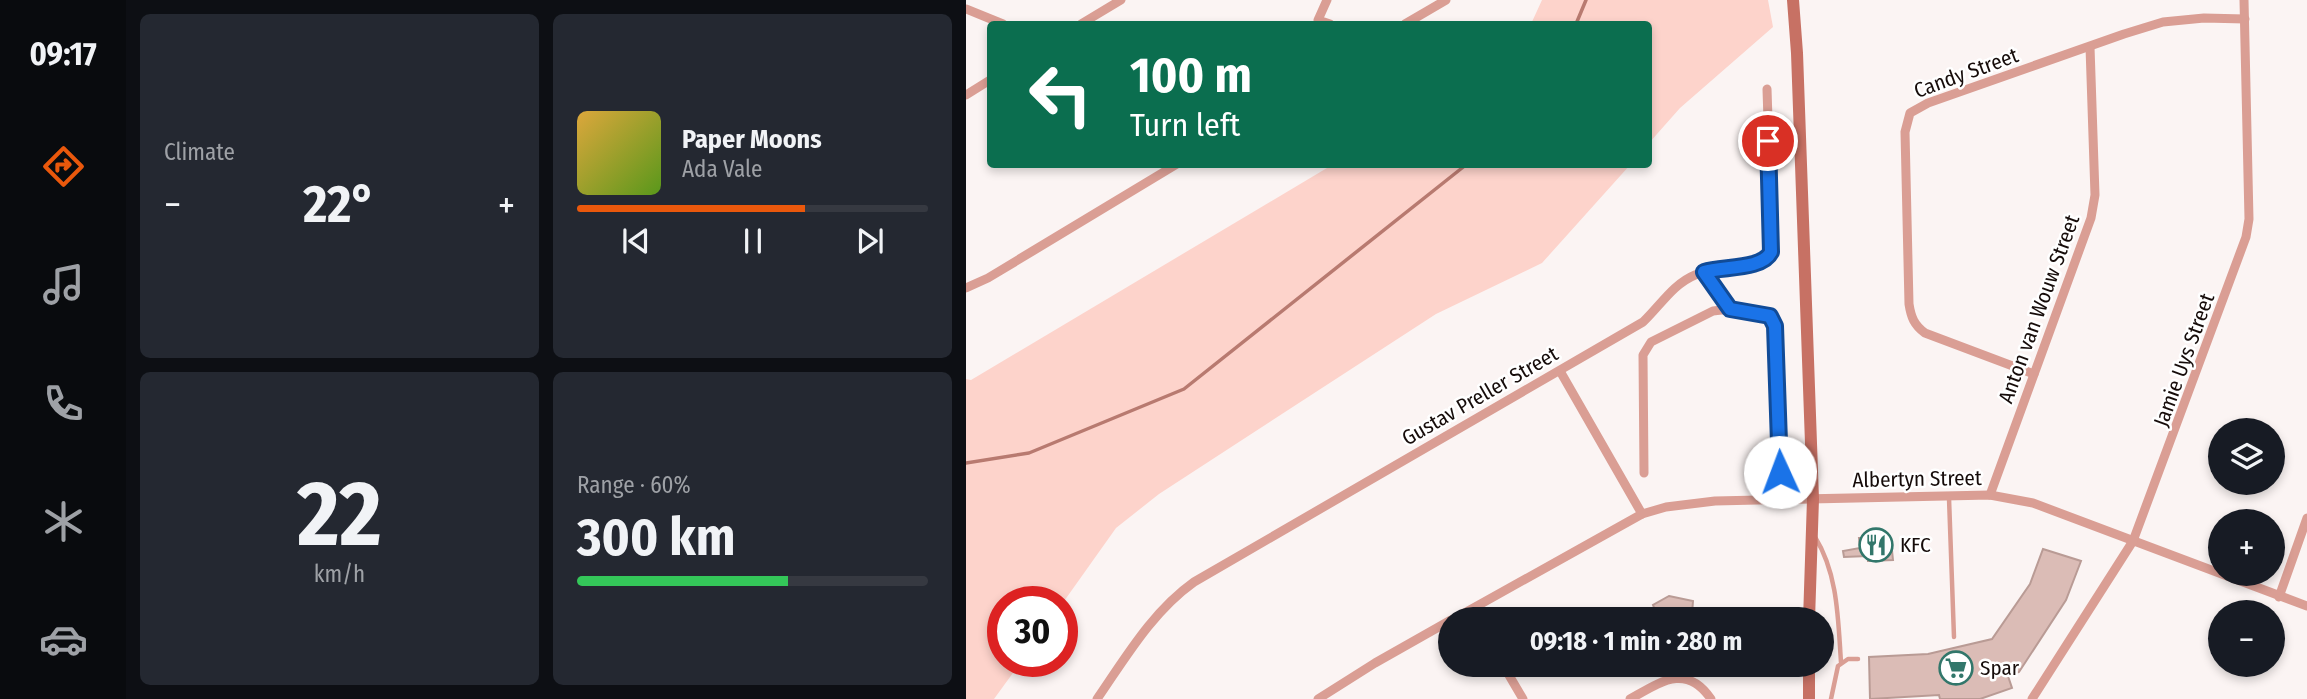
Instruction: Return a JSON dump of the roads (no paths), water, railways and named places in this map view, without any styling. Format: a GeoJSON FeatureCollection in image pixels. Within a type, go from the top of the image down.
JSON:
{"type":"FeatureCollection","features":[{"type":"Feature","properties":{"kind":"main road"},"geometry":{"type":"LineString","coordinates":[[1793,0],[1813,499],[1809,607]]}},
{"type":"Feature","properties":{"kind":"main road"},"geometry":{"type":"LineString","coordinates":[[1809,677],[1809,699]]}},
{"type":"Feature","properties":{"kind":"street"},"geometry":{"type":"LineString","coordinates":[[1318,21],[1327,0]]}},
{"type":"Feature","properties":{"kind":"street"},"geometry":{"type":"LineString","coordinates":[[1410,21],[1446,0]]}},
{"type":"Feature","properties":{"kind":"street","name":"Jamie Uys Street"},"geometry":{"type":"LineString","coordinates":[[2032,699],[2133,541],[2249,228],[2244,0]]}},
{"type":"Feature","properties":{"kind":"street"},"geometry":{"type":"LineString","coordinates":[[1086,21],[1116,1]]}},
{"type":"Feature","properties":{"kind":"street"},"geometry":{"type":"LineString","coordinates":[[966,9],[996,21]]}},
{"type":"Feature","properties":{"kind":"street","name":"Candy Street"},"geometry":{"type":"LineString","coordinates":[[2034,374],[1925,333],[1917,327],[1911,316],[1905,132],[1907,120],[1915,108],[1928,103],[2163,22],[2204,18],[2245,19]]}},
{"type":"Feature","properties":{"kind":"street","name":"Anton van Wouw Street"},"geometry":{"type":"LineString","coordinates":[[1990,495],[2091,218],[2095,195],[2090,47]]}},
{"type":"Feature","properties":{"kind":"street"},"geometry":{"type":"LineString","coordinates":[[966,95],[987,82]]}},
{"type":"Feature","properties":{"kind":"street","name":"Gustav Preller Street"},"geometry":{"type":"LineString","coordinates":[[1097,699],[1150,622],[1178,593],[1194,582],[1643,322],[1678,285],[1704,272],[1757,264],[1769,257],[1767,89]]}},
{"type":"Feature","properties":{"kind":"street"},"geometry":{"type":"LineString","coordinates":[[966,288],[988,278],[1170,168]]}},
{"type":"Feature","properties":{"kind":"street"},"geometry":{"type":"LineString","coordinates":[[1704,272],[1730,309]]}},
{"type":"Feature","properties":{"kind":"street"},"geometry":{"type":"LineString","coordinates":[[1644,473],[1643,355],[1646,347],[1704,314],[1730,309],[1770,316],[1775,326],[1780,472]]}},
{"type":"Feature","properties":{"kind":"street"},"geometry":{"type":"LineString","coordinates":[[1560,371],[1642,514]]}},
{"type":"Feature","properties":{"kind":"street","name":"Albertyn Street"},"geometry":{"type":"LineString","coordinates":[[1475,607],[1642,514],[1692,502],[1990,495],[2033,503],[2307,606]]}},
{"type":"Feature","properties":{"kind":"street"},"geometry":{"type":"LineString","coordinates":[[2278,597],[2307,519]]}},
{"type":"Feature","properties":{"kind":"street","name":"Albertyn Street"},"geometry":{"type":"LineString","coordinates":[[1318,699],[1438,628]]}},
{"type":"Feature","properties":{"kind":"street"},"geometry":{"type":"LineString","coordinates":[[1510,677],[1523,699]]}},
{"type":"Feature","properties":{"kind":"street"},"geometry":{"type":"LineString","coordinates":[[1630,699],[1664,680],[1682,678],[1699,685],[1711,699]]}},
{"type":"Feature","properties":{"kind":"lane"},"geometry":{"type":"LineString","coordinates":[[1949,497],[1954,638]]}},
{"type":"Feature","properties":{"kind":"lane"},"geometry":{"type":"LineString","coordinates":[[1812,533],[1823,550],[1838,612],[1841,662],[1835,673],[1830,699]]}},
{"type":"Feature","properties":{"kind":"lane"},"geometry":{"type":"LineString","coordinates":[[1841,662],[1858,659]]}},
{"type":"Feature","properties":{"kind":"waterway"},"geometry":{"type":"LineString","coordinates":[[1577,21],[1586,0]]}},
{"type":"Feature","properties":{"kind":"waterway"},"geometry":{"type":"LineString","coordinates":[[966,463],[1029,453],[1184,389],[1462,168]]}},
{"type":"Feature","properties":{"kind":"place","name":"KFC"},"geometry":{"type":"Point","coordinates":[1876,545]}},
{"type":"Feature","properties":{"kind":"place","name":"Spar"},"geometry":{"type":"Point","coordinates":[1956,668]}}]}
